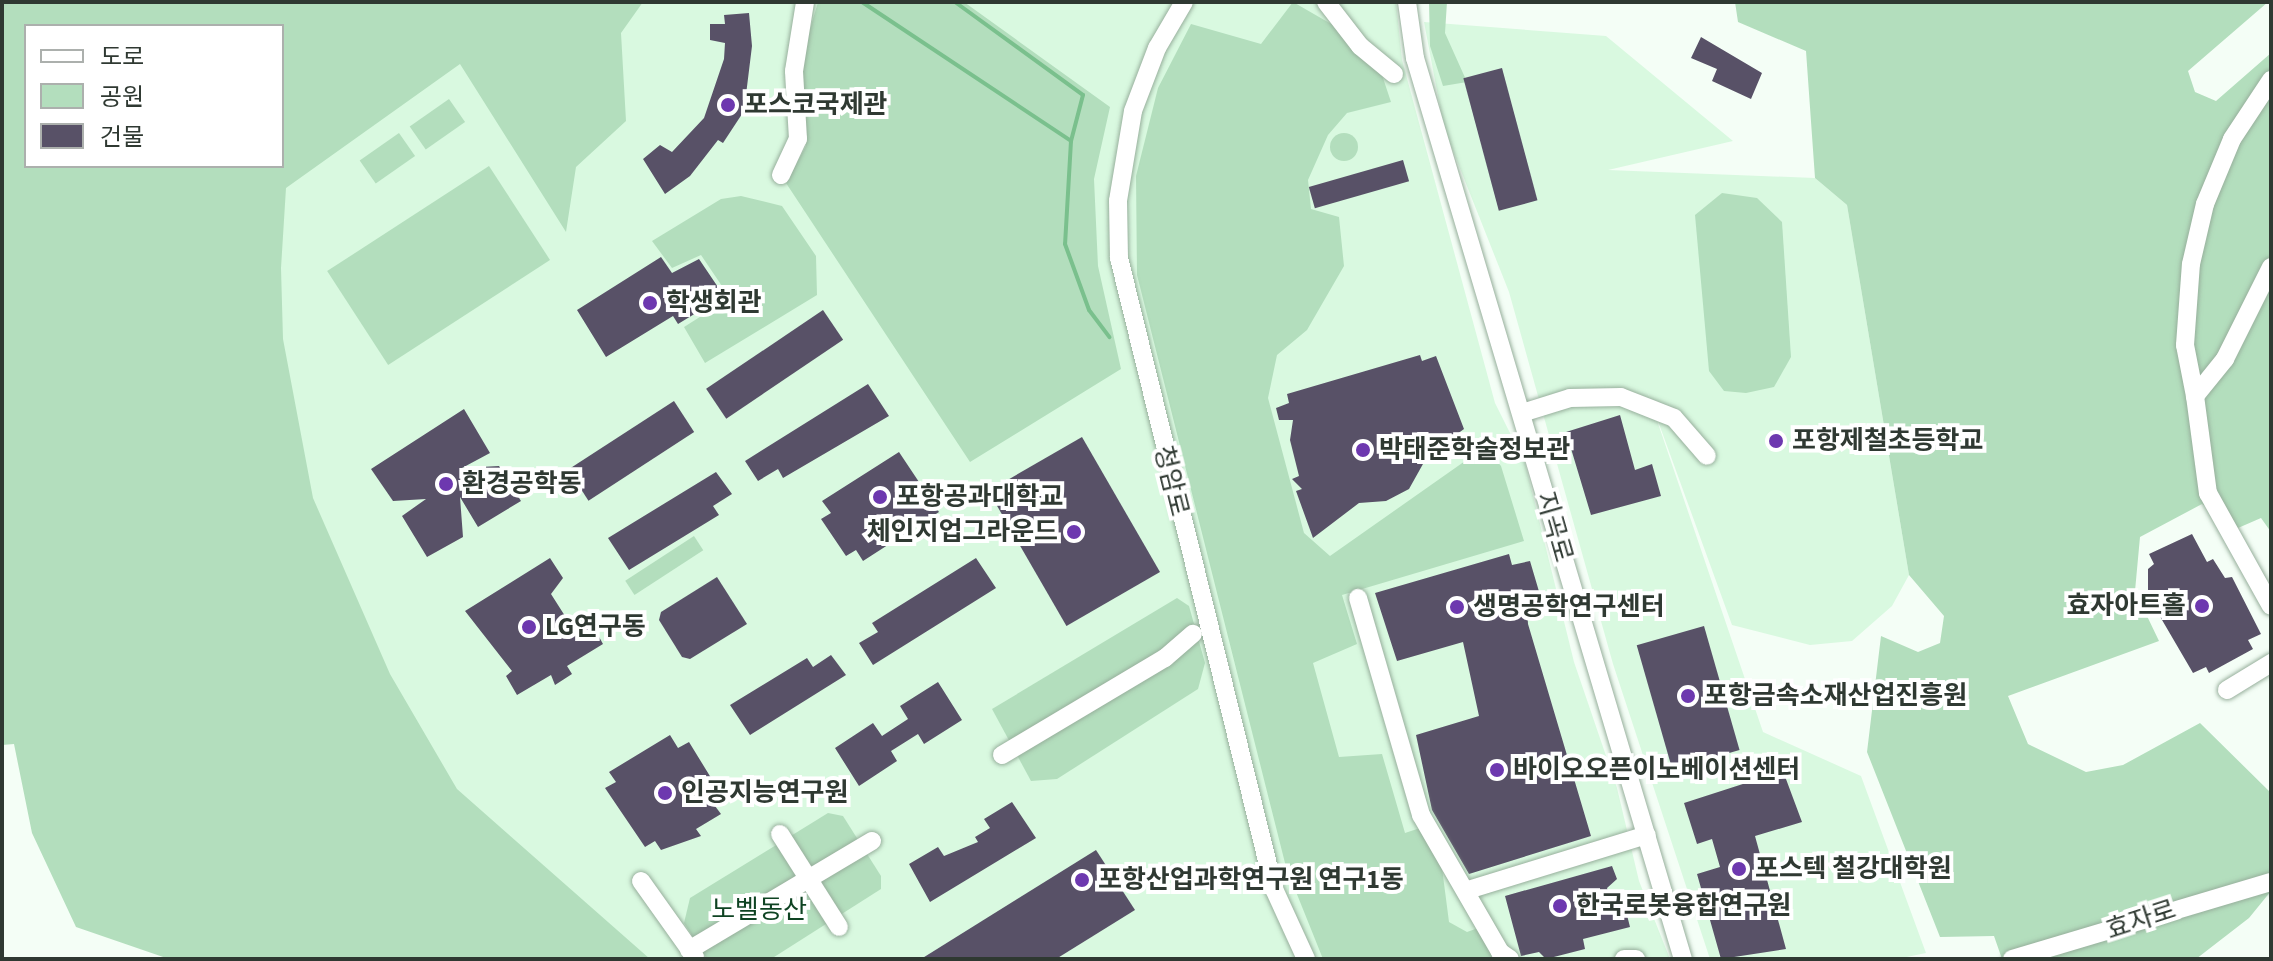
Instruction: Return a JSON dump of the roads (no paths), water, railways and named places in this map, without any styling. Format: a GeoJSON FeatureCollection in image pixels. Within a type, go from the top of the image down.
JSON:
{"type":"FeatureCollection","features":[{"type":"Feature","properties":{"kind":"street"},"geometry":{"type":"LineString","coordinates":[[781,175],[798,139],[794,71],[805,2]]}},
{"type":"Feature","properties":{"kind":"street","name":"청암로"},"geometry":{"type":"LineString","coordinates":[[1184,2],[1157,48],[1133,111],[1118,201],[1119,258],[1274,889],[1306,959]]}},
{"type":"Feature","properties":{"kind":"street"},"geometry":{"type":"LineString","coordinates":[[1326,2],[1360,46],[1394,74]]}},
{"type":"Feature","properties":{"kind":"street","name":"지곡로"},"geometry":{"type":"LineString","coordinates":[[1407,2],[1415,58],[1683,959]]}},
{"type":"Feature","properties":{"kind":"street"},"geometry":{"type":"LineString","coordinates":[[2271,80],[2232,139],[2205,204],[2191,264],[2185,345],[2208,493],[2271,606]]}},
{"type":"Feature","properties":{"kind":"street"},"geometry":{"type":"LineString","coordinates":[[2195,396],[2225,359],[2271,267]]}},
{"type":"Feature","properties":{"kind":"street"},"geometry":{"type":"LineString","coordinates":[[1522,413],[1570,398],[1621,397],[1674,418],[1707,456]]}},
{"type":"Feature","properties":{"kind":"street"},"geometry":{"type":"LineString","coordinates":[[1358,598],[1421,815],[1468,890],[1500,952],[1510,959]]}},
{"type":"Feature","properties":{"kind":"street"},"geometry":{"type":"LineString","coordinates":[[1002,755],[1165,658],[1193,634]]}},
{"type":"Feature","properties":{"kind":"street"},"geometry":{"type":"LineString","coordinates":[[2227,690],[2271,663]]}},
{"type":"Feature","properties":{"kind":"street"},"geometry":{"type":"LineString","coordinates":[[780,834],[839,927]]}},
{"type":"Feature","properties":{"kind":"street"},"geometry":{"type":"LineString","coordinates":[[1468,890],[1647,835]]}},
{"type":"Feature","properties":{"kind":"street"},"geometry":{"type":"LineString","coordinates":[[641,881],[693,954],[808,878],[872,841]]}},
{"type":"Feature","properties":{"kind":"street","name":"효자로"},"geometry":{"type":"LineString","coordinates":[[2012,959],[2271,882]]}},
{"type":"Feature","properties":{"kind":"street"},"geometry":{"type":"LineString","coordinates":[[1624,959],[1636,959]]}},
{"type":"Feature","properties":{"kind":"waterway"},"geometry":{"type":"LineString","coordinates":[[862,2],[1070,140]]}},
{"type":"Feature","properties":{"kind":"waterway"},"geometry":{"type":"LineString","coordinates":[[955,2],[1083,95],[1071,141],[1065,244],[1089,310],[1109,337]]}},
{"type":"Feature","properties":{"kind":"place","name":"포스코국제관"},"geometry":{"type":"Point","coordinates":[728,105]}},
{"type":"Feature","properties":{"kind":"place","name":"학생회관"},"geometry":{"type":"Point","coordinates":[650,303]}},
{"type":"Feature","properties":{"kind":"place","name":"포항제철초등학교"},"geometry":{"type":"Point","coordinates":[1776,441]}},
{"type":"Feature","properties":{"kind":"place","name":"박태준학술정보관"},"geometry":{"type":"Point","coordinates":[1363,450]}},
{"type":"Feature","properties":{"kind":"place","name":"환경공학동"},"geometry":{"type":"Point","coordinates":[446,484]}},
{"type":"Feature","properties":{"kind":"place","name":"포항공과대학교"},"geometry":{"type":"Point","coordinates":[880,497]}},
{"type":"Feature","properties":{"kind":"place","name":"체인지업그라운드"},"geometry":{"type":"Point","coordinates":[1074,532]}},
{"type":"Feature","properties":{"kind":"place","name":"효자아트홀"},"geometry":{"type":"Point","coordinates":[2202,606]}},
{"type":"Feature","properties":{"kind":"place","name":"생명공학연구센터"},"geometry":{"type":"Point","coordinates":[1457,607]}},
{"type":"Feature","properties":{"kind":"place","name":"LG연구동"},"geometry":{"type":"Point","coordinates":[529,627]}},
{"type":"Feature","properties":{"kind":"place","name":"포항금속소재산업진흥원"},"geometry":{"type":"Point","coordinates":[1688,696]}},
{"type":"Feature","properties":{"kind":"place","name":"바이오오픈이노베이션센터"},"geometry":{"type":"Point","coordinates":[1497,770]}},
{"type":"Feature","properties":{"kind":"place","name":"인공지능연구원"},"geometry":{"type":"Point","coordinates":[665,793]}},
{"type":"Feature","properties":{"kind":"place","name":"포스텍 철강대학원"},"geometry":{"type":"Point","coordinates":[1739,869]}},
{"type":"Feature","properties":{"kind":"place","name":"포항산업과학연구원 연구1동"},"geometry":{"type":"Point","coordinates":[1082,880]}},
{"type":"Feature","properties":{"kind":"place","name":"한국로봇융합연구원"},"geometry":{"type":"Point","coordinates":[1560,906]}},
{"type":"Feature","properties":{"kind":"park label","name":"노벨동산"},"geometry":{"type":"Point","coordinates":[759,910]}}]}
